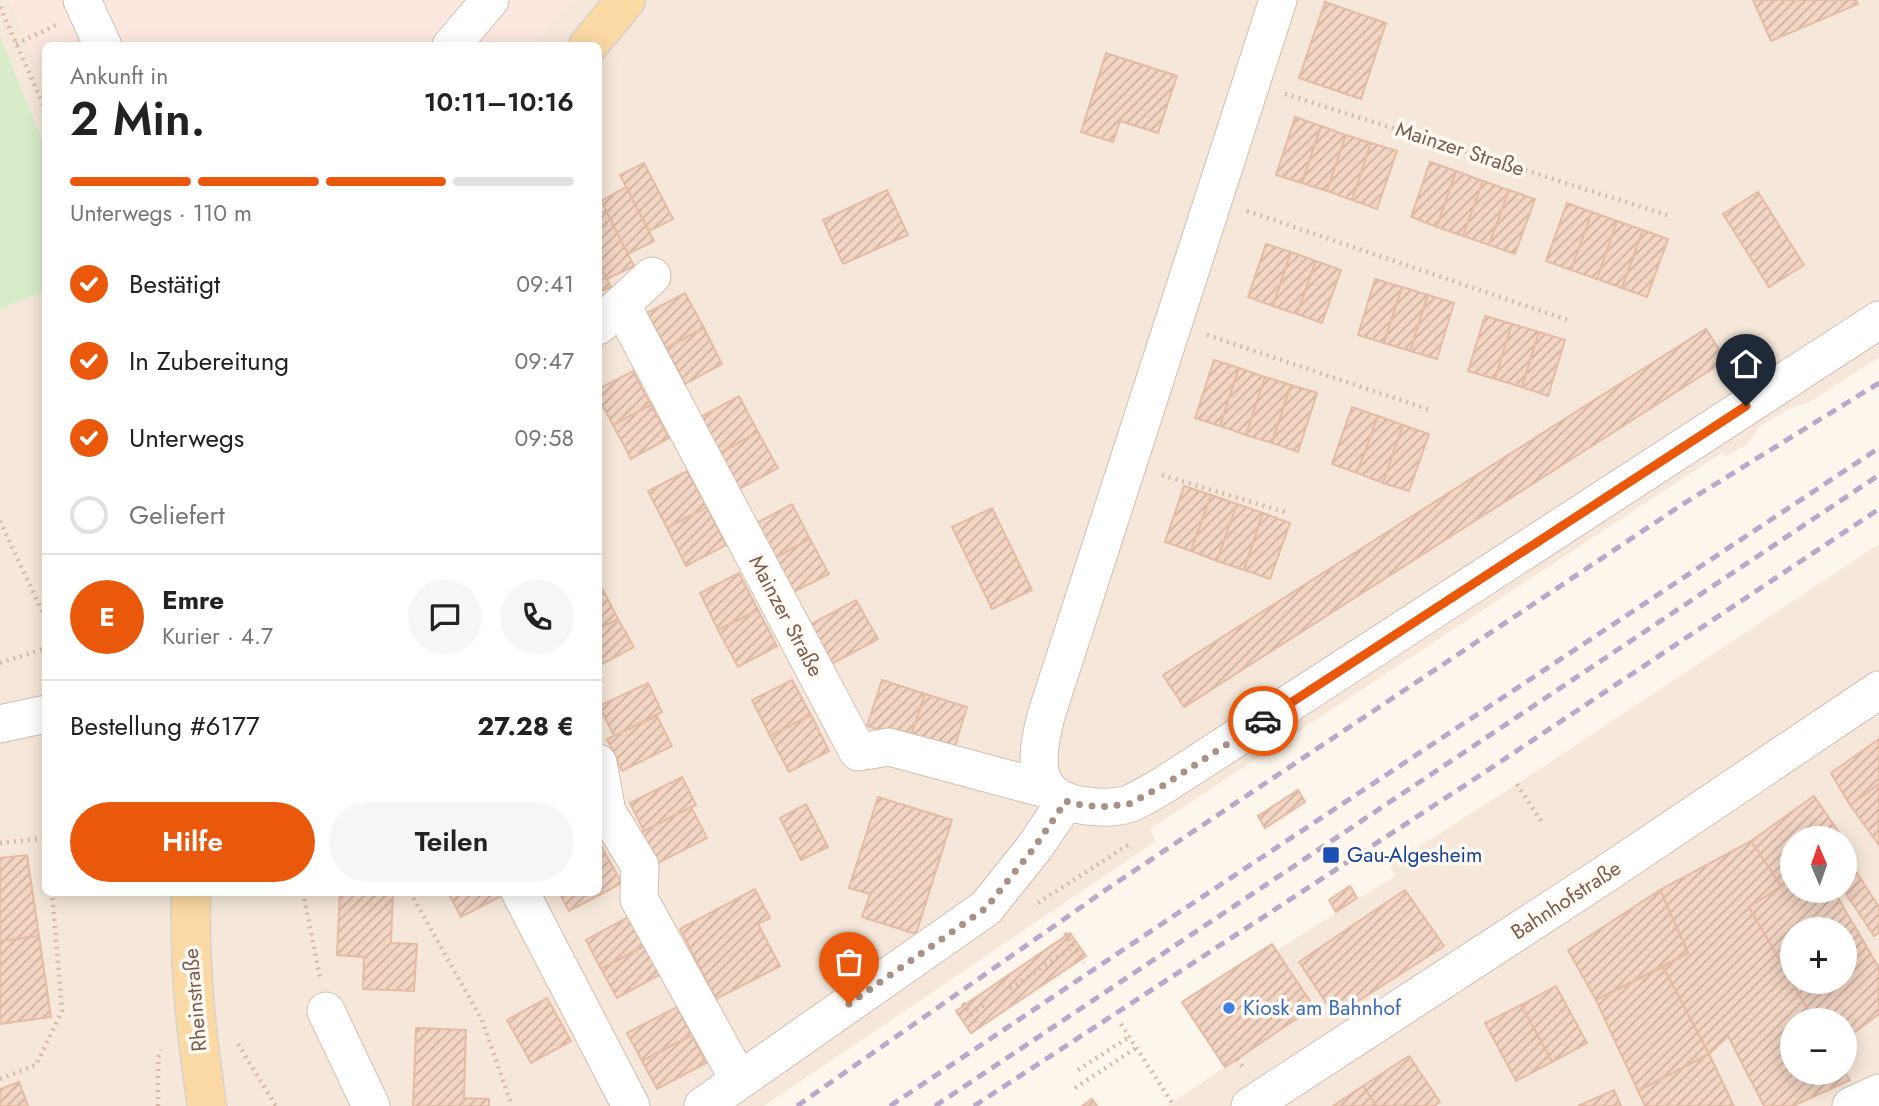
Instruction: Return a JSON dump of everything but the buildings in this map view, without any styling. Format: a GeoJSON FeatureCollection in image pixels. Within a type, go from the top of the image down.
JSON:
{"type":"FeatureCollection","features":[{"type":"Feature","properties":{"kind":"main road"},"geometry":{"type":"LineString","coordinates":[[591,42],[626,0]]}},
{"type":"Feature","properties":{"kind":"main road","name":"Rheinstraße"},"geometry":{"type":"LineString","coordinates":[[191,896],[190,942],[194,1014],[207,1106]]}},
{"type":"Feature","properties":{"kind":"street"},"geometry":{"type":"LineString","coordinates":[[82,0],[101,42]]}},
{"type":"Feature","properties":{"kind":"street"},"geometry":{"type":"LineString","coordinates":[[454,42],[490,0]]}},
{"type":"Feature","properties":{"kind":"street"},"geometry":{"type":"LineString","coordinates":[[1278,0],[1038,747],[1042,778],[1058,796],[1089,806],[1115,807],[1129,804],[1164,785],[1879,320]]}},
{"type":"Feature","properties":{"kind":"street"},"geometry":{"type":"LineString","coordinates":[[610,316],[652,276]]}},
{"type":"Feature","properties":{"kind":"street","name":"Mainzer Straße"},"geometry":{"type":"LineString","coordinates":[[610,316],[858,752],[889,747],[1058,796]]}},
{"type":"Feature","properties":{"kind":"street","name":"Bahnhofstraße"},"geometry":{"type":"LineString","coordinates":[[1250,1106],[1595,881],[1879,690]]}},
{"type":"Feature","properties":{"kind":"street"},"geometry":{"type":"LineString","coordinates":[[0,724],[42,715]]}},
{"type":"Feature","properties":{"kind":"street"},"geometry":{"type":"LineString","coordinates":[[602,785],[607,812],[640,866],[639,899],[739,1080]]}},
{"type":"Feature","properties":{"kind":"street"},"geometry":{"type":"LineString","coordinates":[[703,1106],[986,908],[1034,848],[1058,796]]}},
{"type":"Feature","properties":{"kind":"street"},"geometry":{"type":"LineString","coordinates":[[522,896],[631,1106]]}},
{"type":"Feature","properties":{"kind":"street"},"geometry":{"type":"LineString","coordinates":[[326,1012],[371,1106]]}},
{"type":"Feature","properties":{"kind":"path"},"geometry":{"type":"LineString","coordinates":[[0,7],[42,102]]}},
{"type":"Feature","properties":{"kind":"path","name":"Mainzer Straße"},"geometry":{"type":"LineString","coordinates":[[1251,83],[1670,216]]}},
{"type":"Feature","properties":{"kind":"path"},"geometry":{"type":"LineString","coordinates":[[1213,199],[1568,320]]}},
{"type":"Feature","properties":{"kind":"path"},"geometry":{"type":"LineString","coordinates":[[1173,323],[1430,410]]}},
{"type":"Feature","properties":{"kind":"path"},"geometry":{"type":"LineString","coordinates":[[1127,465],[1287,513]]}},
{"type":"Feature","properties":{"kind":"path"},"geometry":{"type":"LineString","coordinates":[[0,521],[42,611]]}},
{"type":"Feature","properties":{"kind":"path"},"geometry":{"type":"LineString","coordinates":[[0,663],[42,649]]}},
{"type":"Feature","properties":{"kind":"path"},"geometry":{"type":"LineString","coordinates":[[1517,784],[1543,824]]}},
{"type":"Feature","properties":{"kind":"path"},"geometry":{"type":"LineString","coordinates":[[0,843],[42,838]]}},
{"type":"Feature","properties":{"kind":"path"},"geometry":{"type":"LineString","coordinates":[[0,1079],[36,1065],[62,1011],[52,896]]}},
{"type":"Feature","properties":{"kind":"path"},"geometry":{"type":"LineString","coordinates":[[304,896],[326,1012]]}},
{"type":"Feature","properties":{"kind":"path"},"geometry":{"type":"LineString","coordinates":[[412,896],[482,1020],[513,1106]]}},
{"type":"Feature","properties":{"kind":"path"},"geometry":{"type":"LineString","coordinates":[[1065,933],[1084,963]]}},
{"type":"Feature","properties":{"kind":"path"},"geometry":{"type":"LineString","coordinates":[[1010,989],[1074,946]]}},
{"type":"Feature","properties":{"kind":"path"},"geometry":{"type":"LineString","coordinates":[[963,1003],[980,1030]]}},
{"type":"Feature","properties":{"kind":"path"},"geometry":{"type":"LineString","coordinates":[[970,1014],[987,1003]]}},
{"type":"Feature","properties":{"kind":"path"},"geometry":{"type":"LineString","coordinates":[[1121,1024],[1174,1106]]}},
{"type":"Feature","properties":{"kind":"path"},"geometry":{"type":"LineString","coordinates":[[1078,1070],[1129,1037]]}},
{"type":"Feature","properties":{"kind":"path"},"geometry":{"type":"LineString","coordinates":[[1075,1088],[1136,1048]]}},
{"type":"Feature","properties":{"kind":"path"},"geometry":{"type":"LineString","coordinates":[[1237,1059],[1241,1065]]}},
{"type":"Feature","properties":{"kind":"shaded area"},"geometry":{"type":"Polygon","coordinates":[[[0,0],[1879,0],[1879,357],[1808,403],[1788,409],[1759,427],[1748,444],[1726,456],[1723,452],[1150,829],[1156,841],[764,1106],[0,1106],[0,0]]]}},
{"type":"Feature","properties":{"kind":"shaded area"},"geometry":{"type":"Polygon","coordinates":[[[9,0],[572,0],[536,42],[42,42],[42,75],[9,0]]]}},
{"type":"Feature","properties":{"kind":"shaded area"},"geometry":{"type":"Polygon","coordinates":[[[1879,544],[1879,1106],[1167,1106],[1314,1007],[1277,950],[1395,876],[1389,866],[1879,544]]]}},
{"type":"Feature","properties":{"kind":"green space"},"geometry":{"type":"Polygon","coordinates":[[[0,36],[42,141],[42,292],[0,309],[0,36]]]}},
{"type":"Feature","properties":{"kind":"railway"},"geometry":{"type":"LineString","coordinates":[[797,1106],[1107,889],[1683,504],[1879,383]]}},
{"type":"Feature","properties":{"kind":"railway"},"geometry":{"type":"LineString","coordinates":[[890,1106],[1879,448]]}},
{"type":"Feature","properties":{"kind":"railway"},"geometry":{"type":"LineString","coordinates":[[935,1106],[1879,475]]}},
{"type":"Feature","properties":{"kind":"railway"},"geometry":{"type":"LineString","coordinates":[[974,1106],[1473,780],[1879,509]]}},
{"type":"Feature","properties":{"kind":"way so far"},"geometry":{"type":"LineString","coordinates":[[849,1004],[986,908],[1009,882],[1066,801],[1101,807],[1129,804],[1164,785],[1263,721]]}},
{"type":"Feature","properties":{"kind":"place","name":"Gau-Algesheim"},"geometry":{"type":"Point","coordinates":[1331,855]}},
{"type":"Feature","properties":{"kind":"place","name":"Kiosk am Bahnhof"},"geometry":{"type":"Point","coordinates":[1229,1008]}},
{"type":"Feature","properties":{"kind":"route"},"geometry":{"type":"LineString","coordinates":[[1263,721],[1746,406]]}}]}
